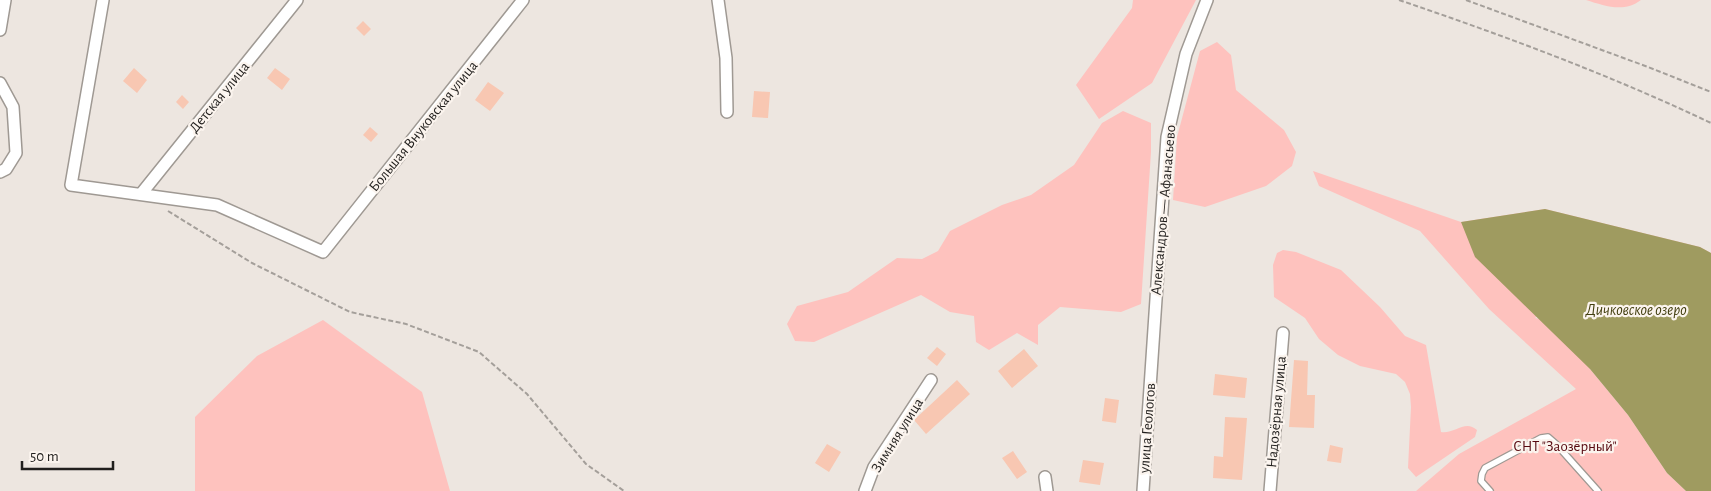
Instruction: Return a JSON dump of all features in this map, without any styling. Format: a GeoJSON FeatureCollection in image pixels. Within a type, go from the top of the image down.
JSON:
{"type":"FeatureCollection","features":[{"type":"Feature","properties":{"kind":"street"},"geometry":{"type":"LineString","coordinates":[[0,30],[5,0]]}},
{"type":"Feature","properties":{"kind":"street"},"geometry":{"type":"LineString","coordinates":[[103,0],[71,185],[141,194]]}},
{"type":"Feature","properties":{"kind":"street","name":"Детская улица"},"geometry":{"type":"LineString","coordinates":[[141,194],[297,0]]}},
{"type":"Feature","properties":{"kind":"street","name":"Большая Внуковская улица"},"geometry":{"type":"LineString","coordinates":[[141,194],[217,205],[323,252],[523,0]]}},
{"type":"Feature","properties":{"kind":"street"},"geometry":{"type":"LineString","coordinates":[[718,0],[726,58],[727,112]]}},
{"type":"Feature","properties":{"kind":"street","name":"Александров — Афанасьево"},"geometry":{"type":"LineString","coordinates":[[1152,366],[1167,136],[1186,54],[1207,0]]}},
{"type":"Feature","properties":{"kind":"street"},"geometry":{"type":"LineString","coordinates":[[0,83],[13,107],[16,153],[6,169],[0,172]]}},
{"type":"Feature","properties":{"kind":"street","name":"Надозёрная улица"},"geometry":{"type":"LineString","coordinates":[[1270,491],[1283,333]]}},
{"type":"Feature","properties":{"kind":"street","name":"улица Геологов"},"geometry":{"type":"LineString","coordinates":[[1143,491],[1152,366]]}},
{"type":"Feature","properties":{"kind":"street","name":"Зимняя улица"},"geometry":{"type":"LineString","coordinates":[[865,491],[874,467],[931,380]]}},
{"type":"Feature","properties":{"kind":"street"},"geometry":{"type":"LineString","coordinates":[[1045,477],[1048,491]]}},
{"type":"Feature","properties":{"kind":"lane"},"geometry":{"type":"LineString","coordinates":[[1490,491],[1481,481],[1485,468],[1541,438],[1548,437],[1598,491]]}},
{"type":"Feature","properties":{"kind":"path"},"geometry":{"type":"LineString","coordinates":[[1399,0],[1496,33],[1674,105],[1711,122]]}},
{"type":"Feature","properties":{"kind":"path"},"geometry":{"type":"LineString","coordinates":[[1466,0],[1711,92]]}},
{"type":"Feature","properties":{"kind":"path"},"geometry":{"type":"LineString","coordinates":[[165,209],[252,263],[350,312],[406,324],[479,352],[527,394],[586,464],[624,491]]}},
{"type":"Feature","properties":{"kind":"green space"},"geometry":{"type":"Polygon","coordinates":[[[1133,0],[1196,0],[1152,83],[1099,119],[1076,85],[1132,8],[1133,0]]]}},
{"type":"Feature","properties":{"kind":"green space"},"geometry":{"type":"Polygon","coordinates":[[[1586,0],[1641,0],[1628,6],[1614,7],[1586,0]]]}},
{"type":"Feature","properties":{"kind":"green space"},"geometry":{"type":"Polygon","coordinates":[[[1217,42],[1231,55],[1236,90],[1284,130],[1296,152],[1292,166],[1266,186],[1205,207],[1173,200],[1177,137],[1200,51],[1217,42]]]}},
{"type":"Feature","properties":{"kind":"green space"},"geometry":{"type":"Polygon","coordinates":[[[1123,111],[1151,123],[1151,152],[1141,304],[1121,312],[1060,307],[1038,325],[1038,345],[1017,333],[989,350],[976,342],[974,316],[950,312],[921,295],[814,342],[795,341],[787,324],[797,306],[848,292],[897,258],[922,259],[938,251],[950,231],[1002,205],[1031,195],[1074,165],[1102,123],[1123,111]]]}},
{"type":"Feature","properties":{"kind":"green space","name":"СНТ \"Заозёрный\""},"geometry":{"type":"Polygon","coordinates":[[[1313,171],[1461,222],[1545,209],[1700,247],[1711,253],[1711,491],[1566,293],[1535,318],[1569,324],[1590,369],[1628,415],[1667,473],[1686,491],[1416,491],[1459,454],[1576,389],[1489,309],[1420,231],[1319,186],[1313,171]]]}},
{"type":"Feature","properties":{"kind":"green space"},"geometry":{"type":"Polygon","coordinates":[[[1283,250],[1296,252],[1341,270],[1380,307],[1405,336],[1426,345],[1441,432],[1468,426],[1477,430],[1475,437],[1416,477],[1408,468],[1411,407],[1410,394],[1405,382],[1396,374],[1360,366],[1338,355],[1319,339],[1305,318],[1274,297],[1273,265],[1277,253],[1283,250]]]}},
{"type":"Feature","properties":{"kind":"green space"},"geometry":{"type":"Polygon","coordinates":[[[323,320],[422,392],[450,491],[195,491],[195,417],[257,356],[323,320]]]}},
{"type":"Feature","properties":{"kind":"water","name":"Дичковское озеро"},"geometry":{"type":"Polygon","coordinates":[[[1545,209],[1700,247],[1711,253],[1711,491],[1686,491],[1667,473],[1628,415],[1590,369],[1475,257],[1461,222],[1545,209]]]}},
{"type":"Feature","properties":{"kind":"building"},"geometry":{"type":"Polygon","coordinates":[[[363,21],[371,29],[364,36],[356,28],[363,21]]]}},
{"type":"Feature","properties":{"kind":"building"},"geometry":{"type":"Polygon","coordinates":[[[134,68],[147,80],[137,93],[123,81],[134,68]]]}},
{"type":"Feature","properties":{"kind":"building"},"geometry":{"type":"Polygon","coordinates":[[[275,68],[290,79],[282,90],[267,78],[275,68]]]}},
{"type":"Feature","properties":{"kind":"building"},"geometry":{"type":"Polygon","coordinates":[[[488,82],[504,93],[490,111],[475,100],[488,82]]]}},
{"type":"Feature","properties":{"kind":"building"},"geometry":{"type":"Polygon","coordinates":[[[754,91],[770,92],[768,118],[752,117],[754,91]]]}},
{"type":"Feature","properties":{"kind":"building"},"geometry":{"type":"Polygon","coordinates":[[[182,95],[189,102],[183,109],[176,102],[182,95]]]}},
{"type":"Feature","properties":{"kind":"building"},"geometry":{"type":"Polygon","coordinates":[[[370,127],[378,134],[371,142],[363,135],[370,127]]]}},
{"type":"Feature","properties":{"kind":"building"},"geometry":{"type":"Polygon","coordinates":[[[937,347],[946,354],[937,366],[927,358],[937,347]]]}},
{"type":"Feature","properties":{"kind":"building"},"geometry":{"type":"Polygon","coordinates":[[[1024,349],[1038,366],[1012,388],[998,371],[1024,349]]]}},
{"type":"Feature","properties":{"kind":"building"},"geometry":{"type":"Polygon","coordinates":[[[1294,360],[1308,361],[1307,395],[1315,395],[1314,428],[1289,427],[1294,360]]]}},
{"type":"Feature","properties":{"kind":"building"},"geometry":{"type":"Polygon","coordinates":[[[1215,374],[1247,378],[1245,398],[1213,395],[1215,374]]]}},
{"type":"Feature","properties":{"kind":"building"},"geometry":{"type":"Polygon","coordinates":[[[957,380],[970,394],[926,434],[914,420],[957,380]]]}},
{"type":"Feature","properties":{"kind":"building"},"geometry":{"type":"Polygon","coordinates":[[[1105,398],[1119,400],[1116,423],[1102,421],[1105,398]]]}},
{"type":"Feature","properties":{"kind":"building"},"geometry":{"type":"Polygon","coordinates":[[[1225,417],[1247,418],[1242,480],[1213,478],[1214,456],[1223,457],[1225,417]]]}},
{"type":"Feature","properties":{"kind":"building"},"geometry":{"type":"Polygon","coordinates":[[[827,444],[841,452],[829,472],[815,463],[827,444]]]}},
{"type":"Feature","properties":{"kind":"building"},"geometry":{"type":"Polygon","coordinates":[[[1330,445],[1343,448],[1341,463],[1327,461],[1330,445]]]}},
{"type":"Feature","properties":{"kind":"building"},"geometry":{"type":"Polygon","coordinates":[[[1013,451],[1027,472],[1017,479],[1002,458],[1013,451]]]}},
{"type":"Feature","properties":{"kind":"building"},"geometry":{"type":"Polygon","coordinates":[[[1083,460],[1104,463],[1100,485],[1079,482],[1083,460]]]}}]}
